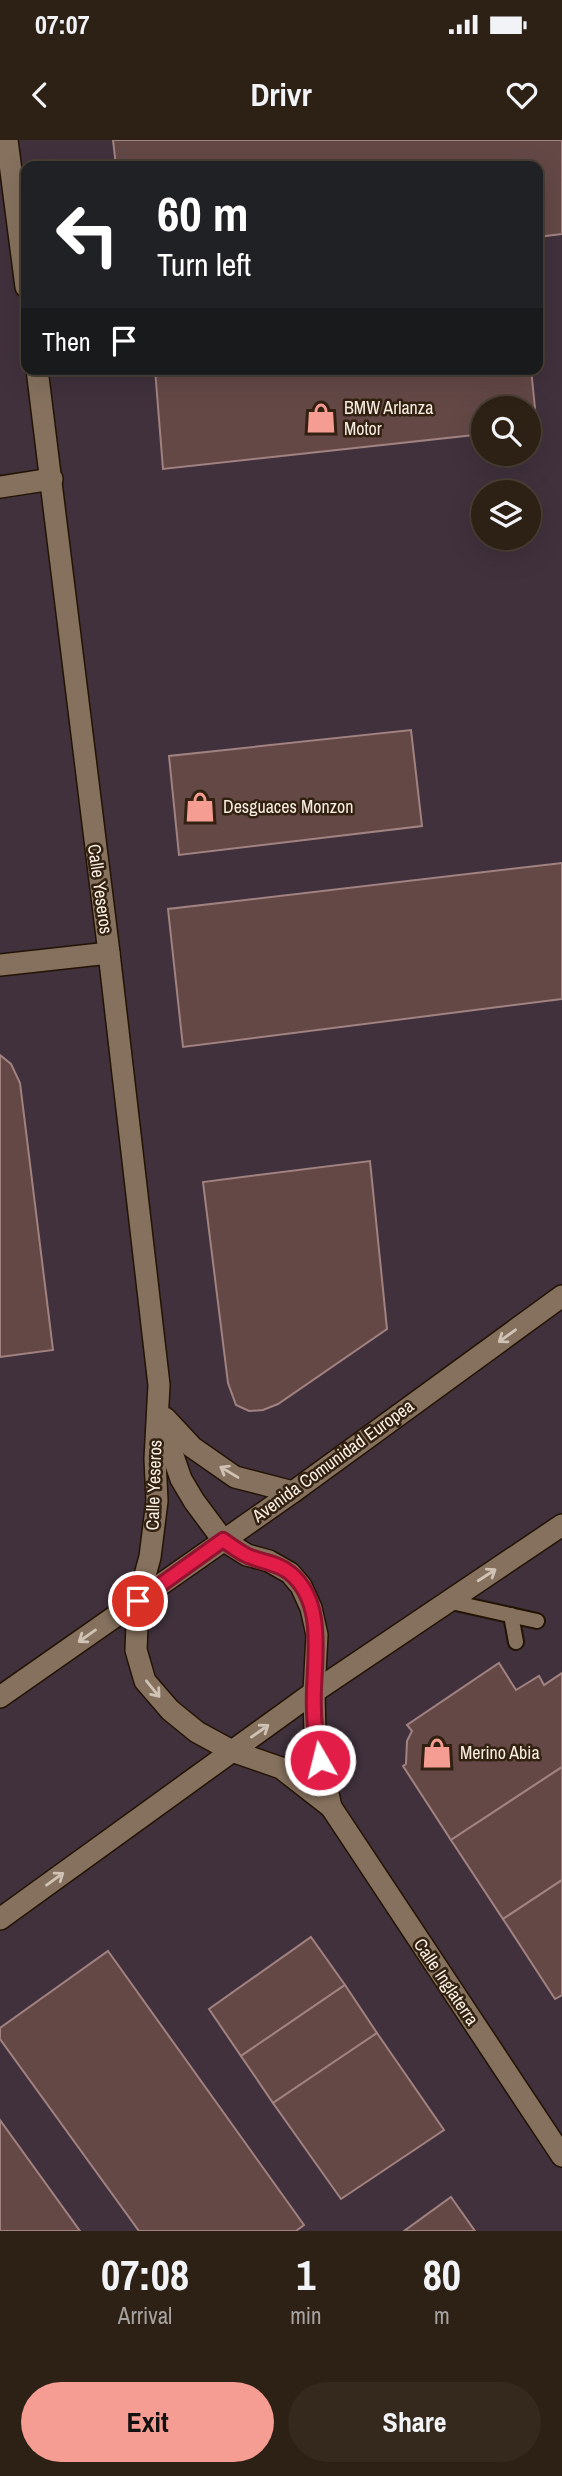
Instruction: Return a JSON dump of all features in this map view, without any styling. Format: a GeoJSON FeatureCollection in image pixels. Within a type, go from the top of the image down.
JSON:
{"type":"FeatureCollection","features":[{"type":"Feature","properties":{"kind":"street"},"geometry":{"type":"LineString","coordinates":[[7,140],[21,248]]}},
{"type":"Feature","properties":{"kind":"street","name":"Calle Yeseros"},"geometry":{"type":"LineString","coordinates":[[38,375],[159,1385],[155,1458],[157,1501],[150,1557],[138,1601]]}},
{"type":"Feature","properties":{"kind":"street"},"geometry":{"type":"LineString","coordinates":[[0,487],[52,479]]}},
{"type":"Feature","properties":{"kind":"street"},"geometry":{"type":"LineString","coordinates":[[0,965],[109,953]]}},
{"type":"Feature","properties":{"kind":"street","name":"Avenida Comunidad Europea"},"geometry":{"type":"LineString","coordinates":[[0,1697],[293,1492],[562,1296]]}},
{"type":"Feature","properties":{"kind":"street"},"geometry":{"type":"LineString","coordinates":[[158,1410],[181,1479],[223,1540],[247,1555],[269,1561],[290,1573],[301,1586],[311,1608],[317,1635],[315,1736],[331,1807]]}},
{"type":"Feature","properties":{"kind":"street","name":"Calle Yeseros"},"geometry":{"type":"LineString","coordinates":[[158,1410],[192,1447],[235,1477],[293,1492]]}},
{"type":"Feature","properties":{"kind":"street"},"geometry":{"type":"LineString","coordinates":[[0,1919],[314,1692],[562,1525]]}},
{"type":"Feature","properties":{"kind":"street"},"geometry":{"type":"LineString","coordinates":[[138,1601],[136,1650],[145,1681],[170,1710],[197,1732],[232,1751],[281,1768],[331,1807]]}},
{"type":"Feature","properties":{"kind":"street","name":"Calle Inglaterra"},"geometry":{"type":"LineString","coordinates":[[331,1807],[562,2156]]}},
{"type":"Feature","properties":{"kind":"lane"},"geometry":{"type":"LineString","coordinates":[[447,1601],[537,1620]]}},
{"type":"Feature","properties":{"kind":"lane"},"geometry":{"type":"LineString","coordinates":[[511,1615],[516,1642]]}},
{"type":"Feature","properties":{"kind":"shaded area"},"geometry":{"type":"Polygon","coordinates":[[[0,140],[562,140],[562,2231],[0,2231],[0,140]]]}},
{"type":"Feature","properties":{"kind":"building"},"geometry":{"type":"Polygon","coordinates":[[[113,140],[562,140],[562,234],[543,236],[543,161],[115,161],[113,140]]]}},
{"type":"Feature","properties":{"kind":"building","name":"BMW Arlanza Motor"},"geometry":{"type":"Polygon","coordinates":[[[155,375],[532,375],[534,396],[471,396],[471,435],[163,469],[155,375]]]}},
{"type":"Feature","properties":{"kind":"building"},"geometry":{"type":"Polygon","coordinates":[[[411,730],[422,826],[179,855],[169,756],[411,730]]]}},
{"type":"Feature","properties":{"kind":"building"},"geometry":{"type":"Polygon","coordinates":[[[562,863],[562,999],[183,1047],[168,909],[562,863]]]}},
{"type":"Feature","properties":{"kind":"building"},"geometry":{"type":"Polygon","coordinates":[[[0,1055],[11,1064],[20,1083],[53,1350],[0,1357],[0,1055]]]}},
{"type":"Feature","properties":{"kind":"building"},"geometry":{"type":"Polygon","coordinates":[[[370,1161],[387,1329],[278,1404],[263,1410],[249,1411],[236,1405],[228,1383],[203,1182],[370,1161]]]}},
{"type":"Feature","properties":{"kind":"building"},"geometry":{"type":"Polygon","coordinates":[[[499,1663],[516,1690],[539,1676],[544,1685],[562,1673],[562,1767],[451,1840],[403,1766],[406,1764],[407,1741],[412,1731],[407,1725],[499,1663]]]}},
{"type":"Feature","properties":{"kind":"building"},"geometry":{"type":"Polygon","coordinates":[[[562,1767],[562,1880],[503,1919],[451,1840],[562,1767]]]}},
{"type":"Feature","properties":{"kind":"building"},"geometry":{"type":"Polygon","coordinates":[[[562,1880],[562,1995],[555,1999],[503,1919],[562,1880]]]}},
{"type":"Feature","properties":{"kind":"building"},"geometry":{"type":"Polygon","coordinates":[[[311,1937],[345,1985],[241,2056],[209,2009],[311,1937]]]}},
{"type":"Feature","properties":{"kind":"building"},"geometry":{"type":"Polygon","coordinates":[[[108,1951],[304,2225],[296,2231],[139,2231],[0,2039],[0,2028],[108,1951]]]}},
{"type":"Feature","properties":{"kind":"building"},"geometry":{"type":"Polygon","coordinates":[[[345,1985],[377,2033],[273,2103],[241,2056],[345,1985]]]}},
{"type":"Feature","properties":{"kind":"building"},"geometry":{"type":"Polygon","coordinates":[[[377,2033],[444,2130],[341,2199],[273,2103],[377,2033]]]}},
{"type":"Feature","properties":{"kind":"building"},"geometry":{"type":"Polygon","coordinates":[[[0,2120],[80,2231],[0,2231],[0,2120]]]}},
{"type":"Feature","properties":{"kind":"building"},"geometry":{"type":"Polygon","coordinates":[[[451,2197],[475,2231],[404,2231],[451,2197]]]}},
{"type":"Feature","properties":{"kind":"place","name":"BMW Arlanza Motor"},"geometry":{"type":"Point","coordinates":[321,418]}},
{"type":"Feature","properties":{"kind":"place","name":"Desguaces Monzon"},"geometry":{"type":"Point","coordinates":[200,807]}},
{"type":"Feature","properties":{"kind":"place","name":"Merino Abia"},"geometry":{"type":"Point","coordinates":[437,1753]}},
{"type":"Feature","properties":{"kind":"route"},"geometry":{"type":"LineString","coordinates":[[138,1601],[223,1540],[247,1555],[269,1561],[290,1573],[301,1586],[311,1608],[317,1635],[315,1736],[320,1760]]}}]}
